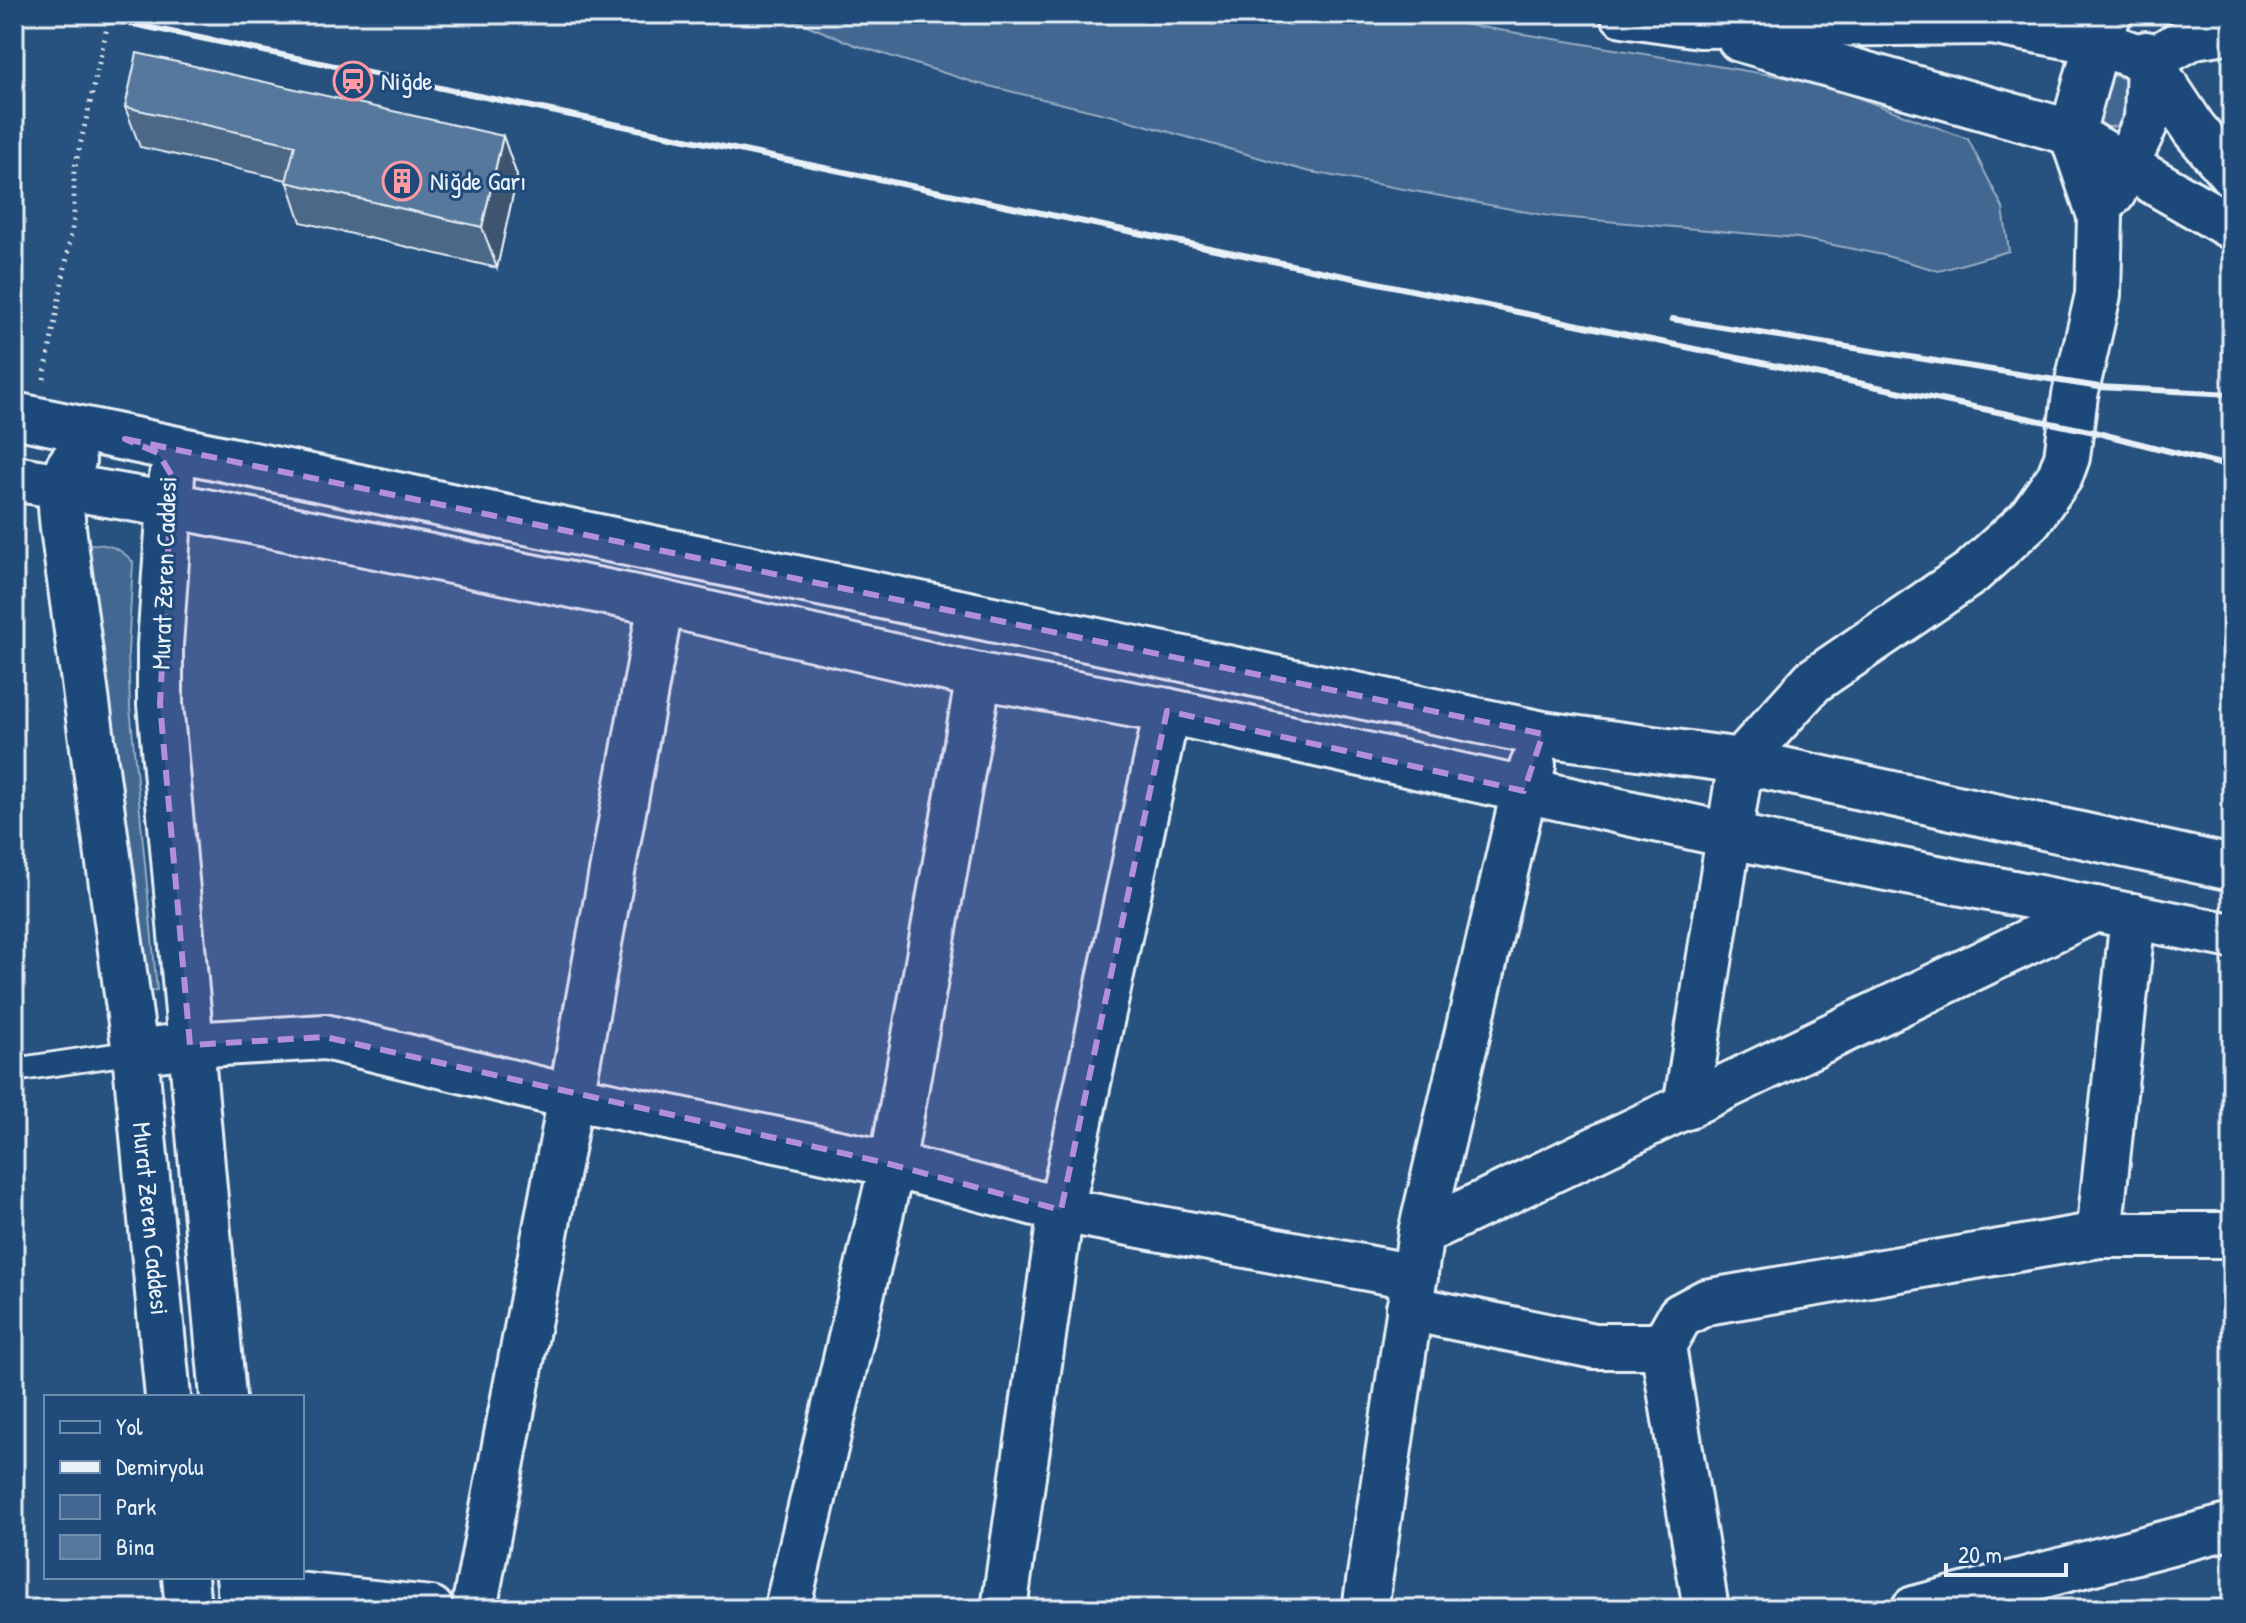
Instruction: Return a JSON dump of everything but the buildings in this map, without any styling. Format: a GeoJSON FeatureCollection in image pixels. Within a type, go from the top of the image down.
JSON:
{"type":"FeatureCollection","features":[{"type":"Feature","properties":{"kind":"street"},"geometry":{"type":"LineString","coordinates":[[1623,14],[1700,25],[1992,22],[2103,28],[2149,61]]}},
{"type":"Feature","properties":{"kind":"street"},"geometry":{"type":"LineString","coordinates":[[2135,14],[2149,61],[2194,129],[2232,174]]}},
{"type":"Feature","properties":{"kind":"street"},"geometry":{"type":"LineString","coordinates":[[1700,25],[1750,42],[2066,131],[2232,227]]}},
{"type":"Feature","properties":{"kind":"street"},"geometry":{"type":"LineString","coordinates":[[1686,1107],[1741,761],[1813,681],[1971,573],[2029,520],[2060,476],[2067,457],[2075,395],[2098,295],[2100,216],[2072,134],[2103,28]]}},
{"type":"Feature","properties":{"kind":"street"},"geometry":{"type":"LineString","coordinates":[[2149,61],[2194,36],[2232,30]]}},
{"type":"Feature","properties":{"kind":"street"},"geometry":{"type":"LineString","coordinates":[[2100,216],[2147,120],[2149,61]]}},
{"type":"Feature","properties":{"kind":"street"},"geometry":{"type":"LineString","coordinates":[[25,417],[1543,734],[1741,761],[2232,868]]}},
{"type":"Feature","properties":{"kind":"street"},"geometry":{"type":"LineString","coordinates":[[61,487],[68,467],[79,455],[97,446],[125,439]]}},
{"type":"Feature","properties":{"kind":"street","name":"Murat Zeren Caddesi"},"geometry":{"type":"LineString","coordinates":[[125,439],[158,453],[166,461],[172,476],[160,645],[160,704],[223,1395]]}},
{"type":"Feature","properties":{"kind":"street"},"geometry":{"type":"LineString","coordinates":[[14,478],[171,505],[661,603],[979,676],[1167,711],[1729,836],[2232,936]]}},
{"type":"Feature","properties":{"kind":"street","name":"Murat Zeren Caddesi"},"geometry":{"type":"LineString","coordinates":[[61,487],[66,551],[135,1052],[168,1395]]}},
{"type":"Feature","properties":{"kind":"street"},"geometry":{"type":"LineString","coordinates":[[474,1609],[661,603]]}},
{"type":"Feature","properties":{"kind":"street"},"geometry":{"type":"LineString","coordinates":[[787,1609],[892,1165],[979,676]]}},
{"type":"Feature","properties":{"kind":"street"},"geometry":{"type":"LineString","coordinates":[[1004,1609],[1061,1210],[1167,711]]}},
{"type":"Feature","properties":{"kind":"street"},"geometry":{"type":"LineString","coordinates":[[1365,1609],[1421,1233],[1524,791],[1543,734]]}},
{"type":"Feature","properties":{"kind":"street"},"geometry":{"type":"LineString","coordinates":[[1421,1233],[1686,1107],[2115,913]]}},
{"type":"Feature","properties":{"kind":"street"},"geometry":{"type":"LineString","coordinates":[[2099,1235],[2115,913]]}},
{"type":"Feature","properties":{"kind":"street"},"geometry":{"type":"LineString","coordinates":[[135,1052],[190,1045],[325,1037],[571,1097],[892,1165],[1061,1210],[1412,1292],[1594,1346],[1663,1346]]}},
{"type":"Feature","properties":{"kind":"street"},"geometry":{"type":"LineString","coordinates":[[1706,1609],[1663,1346],[1680,1316],[1706,1302],[2099,1235],[2232,1235]]}},
{"type":"Feature","properties":{"kind":"street"},"geometry":{"type":"LineString","coordinates":[[1914,1609],[2232,1526]]}},
{"type":"Feature","properties":{"kind":"street"},"geometry":{"type":"LineString","coordinates":[[185,1579],[188,1609]]}},
{"type":"Feature","properties":{"kind":"street"},"geometry":{"type":"LineString","coordinates":[[241,1592],[431,1609]]}},
{"type":"Feature","properties":{"kind":"lane"},"geometry":{"type":"LineString","coordinates":[[14,1070],[135,1052]]}},
{"type":"Feature","properties":{"kind":"path"},"geometry":{"type":"LineString","coordinates":[[25,417],[74,219],[74,171],[110,14]]}},
{"type":"Feature","properties":{"kind":"highlighted area"},"geometry":{"type":"Polygon","coordinates":[[[125,439],[1543,734],[1524,791],[1167,711],[1061,1210],[882,1162],[325,1037],[190,1045],[160,704],[172,476],[158,453],[125,439]]]}},
{"type":"Feature","properties":{"kind":"green space"},"geometry":{"type":"Polygon","coordinates":[[[780,14],[1403,14],[1819,83],[1968,139],[2003,208],[2009,251],[1939,271],[1883,255],[1798,238],[1549,216],[1306,171],[1113,116],[976,83],[855,45],[780,14]]]}},
{"type":"Feature","properties":{"kind":"green space"},"geometry":{"type":"Polygon","coordinates":[[[2109,76],[2118,76],[2133,83],[2124,126],[2107,127],[2093,117],[2109,76]]]}},
{"type":"Feature","properties":{"kind":"green space"},"geometry":{"type":"Polygon","coordinates":[[[89,544],[113,547],[133,562],[128,652],[130,707],[157,990],[147,991],[87,548],[89,544]]]}},
{"type":"Feature","properties":{"kind":"railway"},"geometry":{"type":"LineString","coordinates":[[85,14],[2094,432],[2232,467]]}},
{"type":"Feature","properties":{"kind":"railway"},"geometry":{"type":"LineString","coordinates":[[1672,319],[2099,387],[2232,394]]}},
{"type":"Feature","properties":{"kind":"place","name":"Niğde"},"geometry":{"type":"Point","coordinates":[353,81]}},
{"type":"Feature","properties":{"kind":"place","name":"Niğde Garı"},"geometry":{"type":"Point","coordinates":[402,181]}}]}
